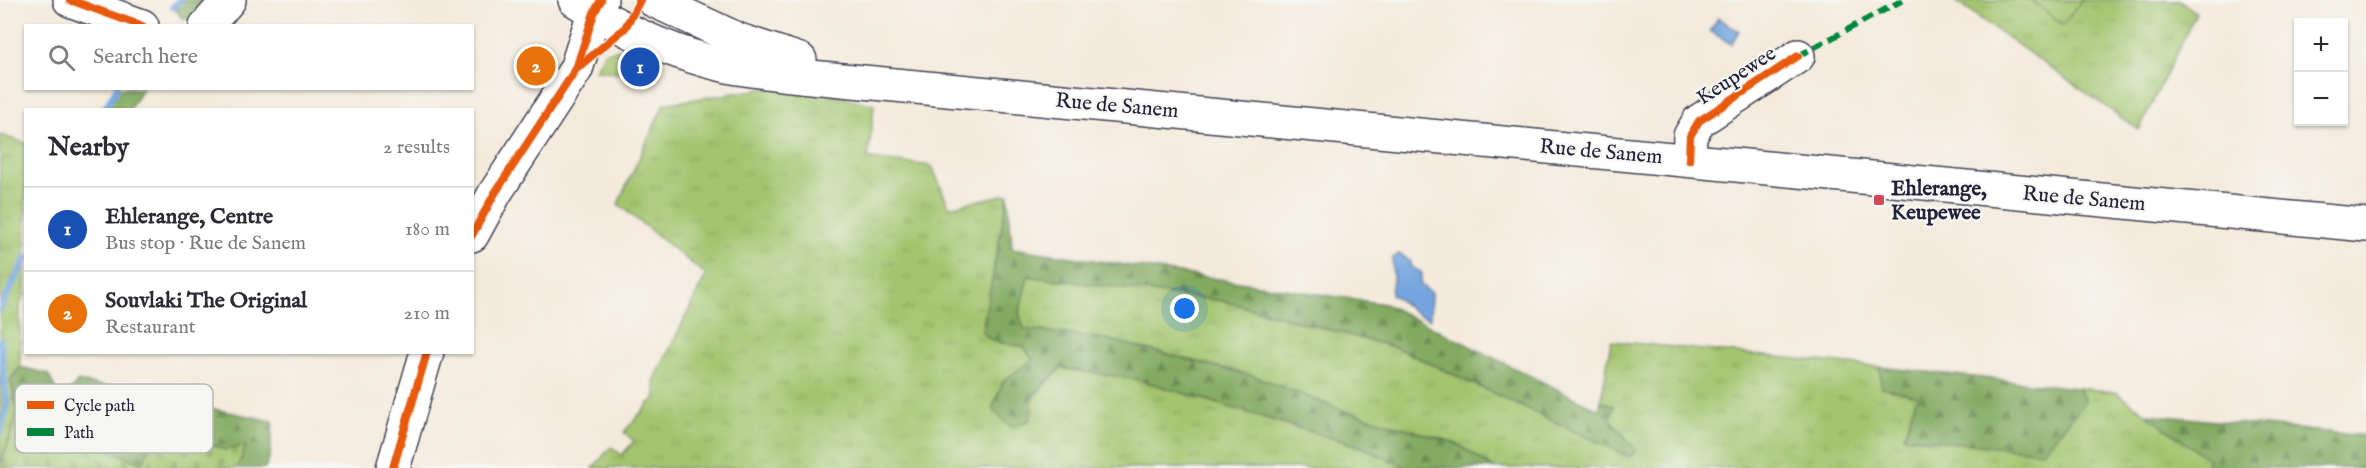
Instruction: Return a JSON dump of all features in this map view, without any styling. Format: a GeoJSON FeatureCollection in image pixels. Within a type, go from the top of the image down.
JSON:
{"type":"FeatureCollection","features":[{"type":"Feature","properties":{"kind":"main road"},"geometry":{"type":"LineString","coordinates":[[70,0],[136,24]]}},
{"type":"Feature","properties":{"kind":"main road"},"geometry":{"type":"LineString","coordinates":[[208,24],[229,0]]}},
{"type":"Feature","properties":{"kind":"main road","name":"Rue de Sanem"},"geometry":{"type":"LineString","coordinates":[[653,0],[739,40],[784,56],[907,85]]}},
{"type":"Feature","properties":{"kind":"main road"},"geometry":{"type":"LineString","coordinates":[[576,69],[590,4]]}},
{"type":"Feature","properties":{"kind":"main road","name":"Rue de Sanem"},"geometry":{"type":"LineString","coordinates":[[590,4],[632,14],[657,44],[729,66],[800,76],[2366,225]]}},
{"type":"Feature","properties":{"kind":"main road"},"geometry":{"type":"LineString","coordinates":[[474,231],[495,193],[576,69],[632,14]]}},
{"type":"Feature","properties":{"kind":"main road","name":"Keupewee"},"geometry":{"type":"LineString","coordinates":[[1689,160],[1690,136],[1699,121],[1798,56]]}},
{"type":"Feature","properties":{"kind":"main road"},"geometry":{"type":"LineString","coordinates":[[393,468],[426,354]]}},
{"type":"Feature","properties":{"kind":"green space"},"geometry":{"type":"Polygon","coordinates":[[[180,0],[215,0],[197,19],[183,19],[173,7],[180,0]]]}},
{"type":"Feature","properties":{"kind":"green space"},"geometry":{"type":"Polygon","coordinates":[[[1960,0],[2180,0],[2196,13],[2139,130],[1957,2],[1960,0]]]}},
{"type":"Feature","properties":{"kind":"green space"},"geometry":{"type":"Polygon","coordinates":[[[2031,0],[2082,0],[2063,25],[2031,0]]]}},
{"type":"Feature","properties":{"kind":"green space"},"geometry":{"type":"Polygon","coordinates":[[[620,49],[662,62],[658,77],[595,70],[606,52],[620,49]]]}},
{"type":"Feature","properties":{"kind":"green space"},"geometry":{"type":"Polygon","coordinates":[[[794,84],[874,105],[868,159],[932,166],[949,207],[1008,194],[982,332],[992,341],[1024,346],[1033,360],[1004,380],[1033,396],[1061,368],[1140,380],[1362,447],[1407,468],[593,468],[611,447],[622,455],[634,441],[624,432],[656,396],[654,381],[706,275],[618,204],[664,104],[794,84]]]}},
{"type":"Feature","properties":{"kind":"green space"},"geometry":{"type":"Polygon","coordinates":[[[116,90],[141,90],[131,108],[105,108],[116,90]]]}},
{"type":"Feature","properties":{"kind":"green space"},"geometry":{"type":"Polygon","coordinates":[[[0,135],[24,142],[24,296],[20,305],[20,367],[10,380],[15,399],[15,420],[0,465],[0,135]]]}},
{"type":"Feature","properties":{"kind":"green space"},"geometry":{"type":"Polygon","coordinates":[[[1008,194],[1012,248],[1385,304],[1599,410],[1601,401],[1614,406],[1610,419],[1636,450],[1630,457],[1397,348],[1223,301],[1028,276],[1019,314],[1024,329],[1106,339],[1254,376],[1345,411],[1456,443],[1494,468],[1407,468],[1362,447],[1140,380],[1061,368],[1033,396],[1030,420],[1011,427],[992,409],[1004,380],[1033,360],[1024,347],[992,341],[982,332],[1008,194]]]}},
{"type":"Feature","properties":{"kind":"green space"},"geometry":{"type":"Polygon","coordinates":[[[1028,276],[1223,301],[1397,348],[1580,434],[1636,450],[1610,419],[1614,406],[1601,401],[1611,341],[1880,367],[1881,387],[1917,396],[1904,436],[2086,401],[2077,388],[2116,392],[2210,460],[2205,468],[1494,468],[1456,443],[1345,411],[1254,376],[1106,339],[1024,329],[1019,314],[1028,276]]]}},
{"type":"Feature","properties":{"kind":"green space"},"geometry":{"type":"Polygon","coordinates":[[[20,367],[48,374],[53,384],[15,384],[15,399],[10,380],[20,367]]]}},
{"type":"Feature","properties":{"kind":"green space"},"geometry":{"type":"Polygon","coordinates":[[[1880,367],[2077,388],[2086,401],[2043,452],[1904,437],[1917,396],[1881,387],[1880,367]]]}},
{"type":"Feature","properties":{"kind":"green space"},"geometry":{"type":"Polygon","coordinates":[[[78,381],[93,384],[76,384],[78,381]]]}},
{"type":"Feature","properties":{"kind":"green space"},"geometry":{"type":"Polygon","coordinates":[[[213,409],[273,421],[270,456],[265,468],[237,467],[246,446],[224,450],[213,445],[213,409]]]}},
{"type":"Feature","properties":{"kind":"green space"},"geometry":{"type":"Polygon","coordinates":[[[2146,414],[2366,436],[2366,468],[2205,468],[2209,460],[2146,414]]]}},
{"type":"Feature","properties":{"kind":"green space"},"geometry":{"type":"Polygon","coordinates":[[[15,420],[15,453],[116,453],[142,464],[147,453],[213,453],[213,445],[224,450],[246,446],[237,467],[239,468],[0,468],[15,420]]]}},
{"type":"Feature","properties":{"kind":"green space"},"geometry":{"type":"Polygon","coordinates":[[[116,453],[147,453],[142,464],[116,453]]]}},
{"type":"Feature","properties":{"kind":"water"},"geometry":{"type":"Polygon","coordinates":[[[1718,18],[1739,31],[1731,44],[1710,31],[1718,18]]]}},
{"type":"Feature","properties":{"kind":"water"},"geometry":{"type":"Polygon","coordinates":[[[1399,254],[1411,261],[1410,266],[1422,273],[1420,284],[1431,293],[1430,319],[1414,312],[1391,294],[1392,259],[1399,254]]]}},
{"type":"Feature","properties":{"kind":"waterway"},"geometry":{"type":"LineString","coordinates":[[173,7],[180,0]]}},
{"type":"Feature","properties":{"kind":"waterway"},"geometry":{"type":"LineString","coordinates":[[105,108],[116,90]]}},
{"type":"Feature","properties":{"kind":"waterway"},"geometry":{"type":"LineString","coordinates":[[0,309],[24,262]]}},
{"type":"Feature","properties":{"kind":"waterway"},"geometry":{"type":"LineString","coordinates":[[0,341],[7,407],[0,432]]}},
{"type":"Feature","properties":{"kind":"marked path"},"geometry":{"type":"LineString","coordinates":[[1798,56],[1903,0]]}},
{"type":"Feature","properties":{"kind":"cycle path"},"geometry":{"type":"LineString","coordinates":[[70,0],[136,24]]}},
{"type":"Feature","properties":{"kind":"cycle path"},"geometry":{"type":"LineString","coordinates":[[474,231],[495,193],[576,69],[594,13],[601,0]]}},
{"type":"Feature","properties":{"kind":"cycle path"},"geometry":{"type":"LineString","coordinates":[[576,69],[625,28],[640,0]]}},
{"type":"Feature","properties":{"kind":"cycle path"},"geometry":{"type":"LineString","coordinates":[[1689,160],[1690,136],[1699,121],[1798,56]]}},
{"type":"Feature","properties":{"kind":"cycle path"},"geometry":{"type":"LineString","coordinates":[[393,468],[426,354]]}},
{"type":"Feature","properties":{"kind":"place","name":"Souvlaki The Original"},"geometry":{"type":"Point","coordinates":[536,66]}},
{"type":"Feature","properties":{"kind":"place","name":"Ehlerange, Centre"},"geometry":{"type":"Point","coordinates":[640,67]}},
{"type":"Feature","properties":{"kind":"place","name":"Ehlerange, Keupewee"},"geometry":{"type":"Point","coordinates":[1879,200]}}]}
